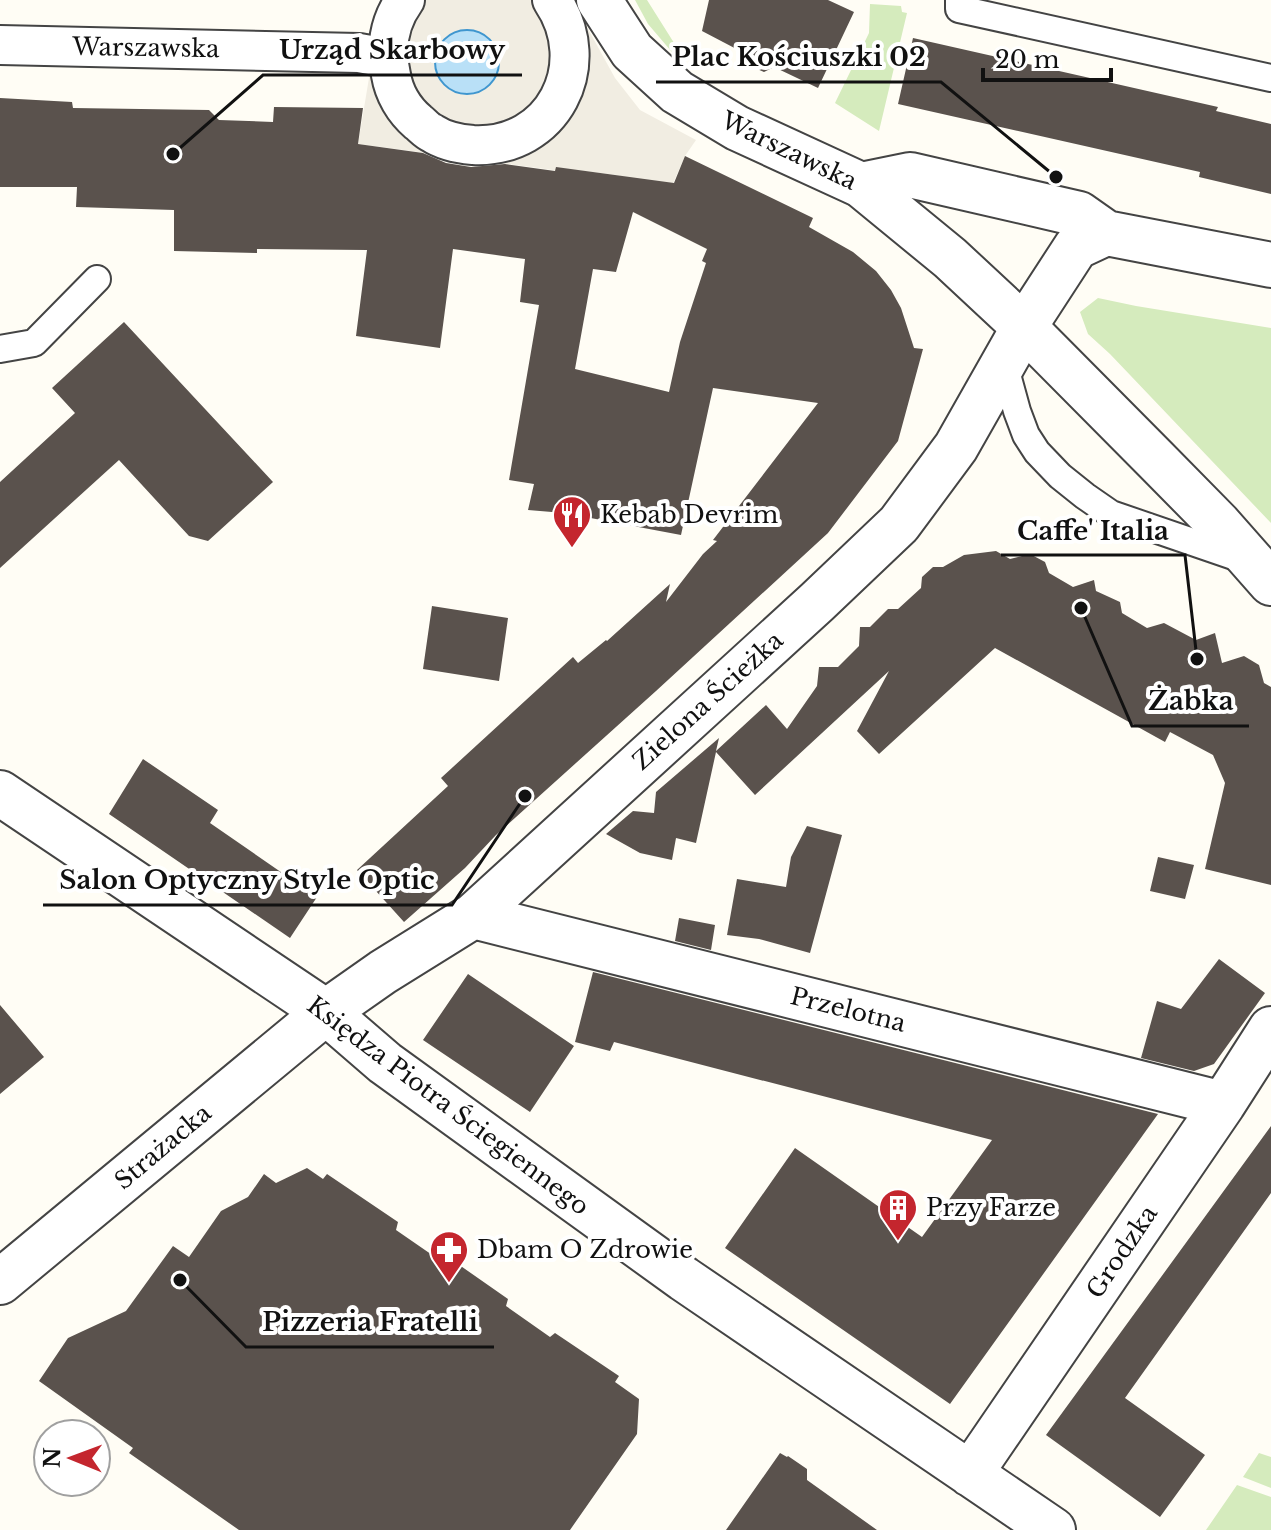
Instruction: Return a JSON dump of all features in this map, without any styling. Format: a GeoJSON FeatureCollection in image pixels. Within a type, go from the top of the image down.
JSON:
{"type":"FeatureCollection","features":[{"type":"Feature","properties":{"kind":"street"},"geometry":{"type":"LineString","coordinates":[[405,0],[390,29],[387,58],[393,88],[409,114],[432,133],[460,144],[490,146],[520,137],[544,119],[562,94],[569,68],[570,41],[562,15],[552,0]]}},
{"type":"Feature","properties":{"kind":"street","name":"Warszawska"},"geometry":{"type":"LineString","coordinates":[[599,0],[632,51],[677,92],[737,128],[861,185],[950,258],[993,298],[1014,345],[1219,524],[1262,573]]}},
{"type":"Feature","properties":{"kind":"street","name":"Warszawska"},"geometry":{"type":"LineString","coordinates":[[0,45],[359,53],[387,58]]}},
{"type":"Feature","properties":{"kind":"street"},"geometry":{"type":"LineString","coordinates":[[861,185],[910,175],[1079,214],[1106,233],[1271,265]]}},
{"type":"Feature","properties":{"kind":"street","name":"Zielona Ścieżka"},"geometry":{"type":"LineString","coordinates":[[326,1012],[473,916],[899,524],[956,447],[1014,345],[1076,247],[1106,233]]}},
{"type":"Feature","properties":{"kind":"street","name":"Księdza Piotra Ściegiennego"},"geometry":{"type":"LineString","coordinates":[[0,793],[326,1012],[385,1063],[646,1252],[1053,1530]]}},
{"type":"Feature","properties":{"kind":"street","name":"Przelotna"},"geometry":{"type":"LineString","coordinates":[[473,916],[1223,1104]]}},
{"type":"Feature","properties":{"kind":"street","name":"Strażacka"},"geometry":{"type":"LineString","coordinates":[[0,1282],[326,1012]]}},
{"type":"Feature","properties":{"kind":"street","name":"Grodzka"},"geometry":{"type":"LineString","coordinates":[[970,1474],[1271,1029]]}},
{"type":"Feature","properties":{"kind":"lane"},"geometry":{"type":"LineString","coordinates":[[959,0],[959,9],[1271,78]]}},
{"type":"Feature","properties":{"kind":"lane"},"geometry":{"type":"LineString","coordinates":[[0,349],[34,343],[97,279]]}},
{"type":"Feature","properties":{"kind":"lane"},"geometry":{"type":"LineString","coordinates":[[1014,345],[1022,423],[1037,452],[1060,476],[1111,514],[1262,573]]}},
{"type":"Feature","properties":{"kind":"green space"},"geometry":{"type":"Polygon","coordinates":[[[635,0],[647,0],[681,54],[677,58],[648,24],[635,0]]]}},
{"type":"Feature","properties":{"kind":"green space"},"geometry":{"type":"Polygon","coordinates":[[[870,4],[901,6],[902,12],[907,13],[879,131],[835,103],[869,33],[870,4]]]}},
{"type":"Feature","properties":{"kind":"green space"},"geometry":{"type":"Polygon","coordinates":[[[1098,298],[1271,328],[1271,523],[1088,334],[1080,312],[1098,298]]]}},
{"type":"Feature","properties":{"kind":"green space"},"geometry":{"type":"Polygon","coordinates":[[[1259,1453],[1271,1457],[1271,1488],[1243,1477],[1259,1453]]]}},
{"type":"Feature","properties":{"kind":"green space"},"geometry":{"type":"Polygon","coordinates":[[[1237,1485],[1271,1497],[1271,1530],[1206,1530],[1237,1485]]]}},
{"type":"Feature","properties":{"kind":"shaded area"},"geometry":{"type":"Polygon","coordinates":[[[382,0],[572,0],[615,78],[640,110],[696,140],[671,188],[616,175],[576,170],[575,173],[358,144],[382,0]]]}},
{"type":"Feature","properties":{"kind":"water"},"geometry":{"type":"Polygon","coordinates":[[[467,30],[485,36],[493,44],[499,62],[493,80],[485,88],[467,94],[449,88],[441,80],[435,62],[441,44],[449,36],[467,30]]]}},
{"type":"Feature","properties":{"kind":"building"},"geometry":{"type":"Polygon","coordinates":[[[709,0],[828,0],[854,12],[818,88],[774,67],[764,72],[748,65],[744,53],[702,31],[709,0]]]}},
{"type":"Feature","properties":{"kind":"building"},"geometry":{"type":"Polygon","coordinates":[[[913,38],[1218,107],[1216,111],[1271,124],[1271,194],[1199,177],[1200,172],[898,104],[913,38]]]}},
{"type":"Feature","properties":{"kind":"building"},"geometry":{"type":"Polygon","coordinates":[[[0,98],[72,102],[73,108],[209,110],[219,120],[273,122],[274,107],[363,108],[358,144],[423,153],[446,163],[471,167],[505,164],[555,171],[556,167],[674,183],[685,156],[813,218],[809,227],[853,252],[876,271],[901,308],[914,348],[923,349],[898,441],[828,533],[404,922],[357,870],[448,786],[441,778],[573,657],[578,663],[670,584],[666,602],[703,554],[717,541],[713,540],[818,403],[713,388],[681,535],[564,513],[528,510],[534,484],[509,480],[539,305],[520,302],[525,259],[453,249],[440,348],[356,336],[367,250],[257,249],[257,253],[174,251],[174,210],[76,207],[77,187],[0,187],[0,98]],[[633,212],[616,272],[593,269],[575,369],[669,392],[680,342],[706,263],[702,261],[707,249],[633,212]]]}},
{"type":"Feature","properties":{"kind":"building"},"geometry":{"type":"Polygon","coordinates":[[[124,322],[273,482],[208,541],[189,536],[119,460],[0,568],[0,482],[75,413],[52,388],[124,322]]]}},
{"type":"Feature","properties":{"kind":"building"},"geometry":{"type":"Polygon","coordinates":[[[996,551],[1010,559],[1030,554],[1045,562],[1049,573],[1073,587],[1094,580],[1096,591],[1120,602],[1122,613],[1147,628],[1164,623],[1196,640],[1215,633],[1222,663],[1244,656],[1259,665],[1264,683],[1271,687],[1271,885],[1205,869],[1225,783],[1213,755],[1170,732],[1165,742],[995,648],[879,754],[857,731],[889,671],[755,795],[716,752],[696,843],[676,838],[672,860],[640,853],[606,834],[633,811],[654,813],[656,792],[719,738],[716,751],[766,705],[787,729],[817,686],[819,667],[838,667],[859,646],[860,627],[870,627],[888,609],[898,609],[921,588],[922,577],[933,567],[943,567],[964,555],[996,551]]]}},
{"type":"Feature","properties":{"kind":"building"},"geometry":{"type":"Polygon","coordinates":[[[432,606],[508,618],[499,681],[423,669],[432,606]]]}},
{"type":"Feature","properties":{"kind":"building"},"geometry":{"type":"Polygon","coordinates":[[[143,759],[218,810],[210,823],[317,897],[290,938],[109,814],[143,759]]]}},
{"type":"Feature","properties":{"kind":"building"},"geometry":{"type":"Polygon","coordinates":[[[807,826],[842,835],[810,953],[759,939],[727,935],[737,879],[786,887],[791,857],[807,826]]]}},
{"type":"Feature","properties":{"kind":"building"},"geometry":{"type":"Polygon","coordinates":[[[1158,857],[1194,865],[1185,899],[1150,891],[1158,857]]]}},
{"type":"Feature","properties":{"kind":"building"},"geometry":{"type":"Polygon","coordinates":[[[679,918],[715,925],[711,950],[675,941],[679,918]]]}},
{"type":"Feature","properties":{"kind":"building"},"geometry":{"type":"Polygon","coordinates":[[[1219,959],[1265,993],[1214,1064],[1194,1071],[1141,1058],[1157,1001],[1181,1009],[1219,959]]]}},
{"type":"Feature","properties":{"kind":"building","name":"Przy Farze"},"geometry":{"type":"Polygon","coordinates":[[[593,972],[1158,1114],[950,1404],[725,1248],[795,1148],[922,1237],[992,1140],[614,1042],[610,1051],[575,1042],[593,972]]]}},
{"type":"Feature","properties":{"kind":"building"},"geometry":{"type":"Polygon","coordinates":[[[468,974],[574,1046],[530,1112],[423,1040],[468,974]]]}},
{"type":"Feature","properties":{"kind":"building"},"geometry":{"type":"Polygon","coordinates":[[[0,1005],[44,1057],[0,1094],[0,1005]]]}},
{"type":"Feature","properties":{"kind":"building"},"geometry":{"type":"Polygon","coordinates":[[[1271,1126],[1271,1193],[1125,1398],[1205,1455],[1160,1517],[1046,1435],[1271,1126]]]}},
{"type":"Feature","properties":{"kind":"building"},"geometry":{"type":"Polygon","coordinates":[[[307,1168],[323,1179],[327,1174],[398,1222],[396,1230],[438,1259],[445,1255],[508,1299],[506,1306],[550,1337],[555,1333],[619,1376],[615,1382],[639,1399],[637,1434],[570,1530],[239,1530],[129,1453],[133,1448],[112,1433],[112,1418],[91,1418],[39,1381],[68,1338],[126,1311],[173,1246],[189,1257],[221,1211],[248,1197],[264,1174],[276,1183],[307,1168]]]}},
{"type":"Feature","properties":{"kind":"building"},"geometry":{"type":"Polygon","coordinates":[[[780,1453],[807,1469],[807,1480],[877,1530],[726,1530],[780,1453]]]}},
{"type":"Feature","properties":{"kind":"place","name":"Urząd Skarbowy"},"geometry":{"type":"Point","coordinates":[173,154]}},
{"type":"Feature","properties":{"kind":"place","name":"Plac Kościuszki 02"},"geometry":{"type":"Point","coordinates":[1056,177]}},
{"type":"Feature","properties":{"kind":"place","name":"Kebab Devrim"},"geometry":{"type":"Point","coordinates":[572,549]}},
{"type":"Feature","properties":{"kind":"place","name":"Żabka"},"geometry":{"type":"Point","coordinates":[1081,608]}},
{"type":"Feature","properties":{"kind":"place","name":"Caffe' Italia"},"geometry":{"type":"Point","coordinates":[1197,659]}},
{"type":"Feature","properties":{"kind":"place","name":"Salon Optyczny Style Optic"},"geometry":{"type":"Point","coordinates":[525,796]}},
{"type":"Feature","properties":{"kind":"place","name":"Przy Farze"},"geometry":{"type":"Point","coordinates":[898,1242]}},
{"type":"Feature","properties":{"kind":"place","name":"Pizzeria Fratelli"},"geometry":{"type":"Point","coordinates":[180,1280]}},
{"type":"Feature","properties":{"kind":"place","name":"Dbam O Zdrowie"},"geometry":{"type":"Point","coordinates":[449,1284]}}]}
